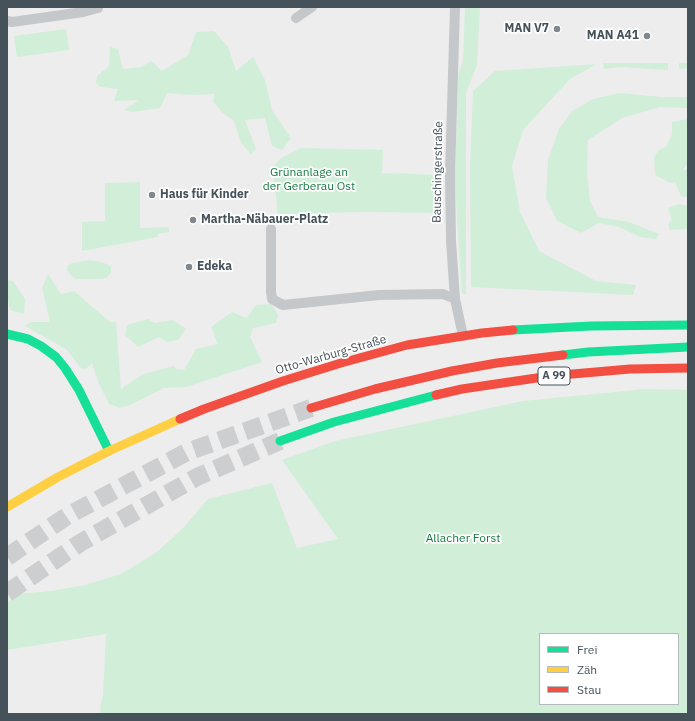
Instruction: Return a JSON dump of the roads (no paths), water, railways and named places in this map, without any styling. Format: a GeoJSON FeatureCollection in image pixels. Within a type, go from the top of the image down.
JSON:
{"type":"FeatureCollection","features":[{"type":"Feature","properties":{"kind":"main road","name":"Otto-Warburg-Straße"},"geometry":{"type":"LineString","coordinates":[[7,507],[58,477],[109,451],[186,416],[284,381],[341,363],[407,345],[482,333],[533,328],[688,325]]}},
{"type":"Feature","properties":{"kind":"main road"},"geometry":{"type":"LineString","coordinates":[[7,334],[28,339],[56,357],[79,390],[109,451]]}},
{"type":"Feature","properties":{"kind":"main road","name":"A 99"},"geometry":{"type":"LineString","coordinates":[[311,408],[375,389],[452,371],[497,363],[588,352],[688,348]]}},
{"type":"Feature","properties":{"kind":"main road","name":"A 99"},"geometry":{"type":"LineString","coordinates":[[280,441],[340,420],[462,389],[550,376],[630,369],[688,368]]}},
{"type":"Feature","properties":{"kind":"street"},"geometry":{"type":"LineString","coordinates":[[7,21],[12,22],[83,12],[98,7]]}},
{"type":"Feature","properties":{"kind":"street"},"geometry":{"type":"LineString","coordinates":[[296,18],[312,7]]}},
{"type":"Feature","properties":{"kind":"street","name":"Bauschingerstraße"},"geometry":{"type":"LineString","coordinates":[[455,7],[450,173],[451,241],[455,298],[462,336]]}},
{"type":"Feature","properties":{"kind":"street"},"geometry":{"type":"LineString","coordinates":[[271,229],[270,292],[272,299],[283,305],[379,295],[443,294],[455,298]]}},
{"type":"Feature","properties":{"kind":"tunnel"},"geometry":{"type":"LineString","coordinates":[[7,557],[67,516],[187,452],[311,408]]}},
{"type":"Feature","properties":{"kind":"tunnel"},"geometry":{"type":"LineString","coordinates":[[7,593],[80,543],[197,477],[280,441]]}},
{"type":"Feature","properties":{"kind":"place","name":"MAN V7"},"geometry":{"type":"Point","coordinates":[557,29]}},
{"type":"Feature","properties":{"kind":"place","name":"MAN A41"},"geometry":{"type":"Point","coordinates":[647,36]}},
{"type":"Feature","properties":{"kind":"place","name":"Haus für Kinder"},"geometry":{"type":"Point","coordinates":[152,195]}},
{"type":"Feature","properties":{"kind":"place","name":"Martha-Näbauer-Platz"},"geometry":{"type":"Point","coordinates":[193,220]}},
{"type":"Feature","properties":{"kind":"place","name":"Edeka"},"geometry":{"type":"Point","coordinates":[189,267]}},
{"type":"Feature","properties":{"kind":"park label","name":"Grünanlage an der Gerberau Ost"},"geometry":{"type":"Point","coordinates":[309,180]}},
{"type":"Feature","properties":{"kind":"park label","name":"Allacher Forst"},"geometry":{"type":"Point","coordinates":[463,539]}}]}
